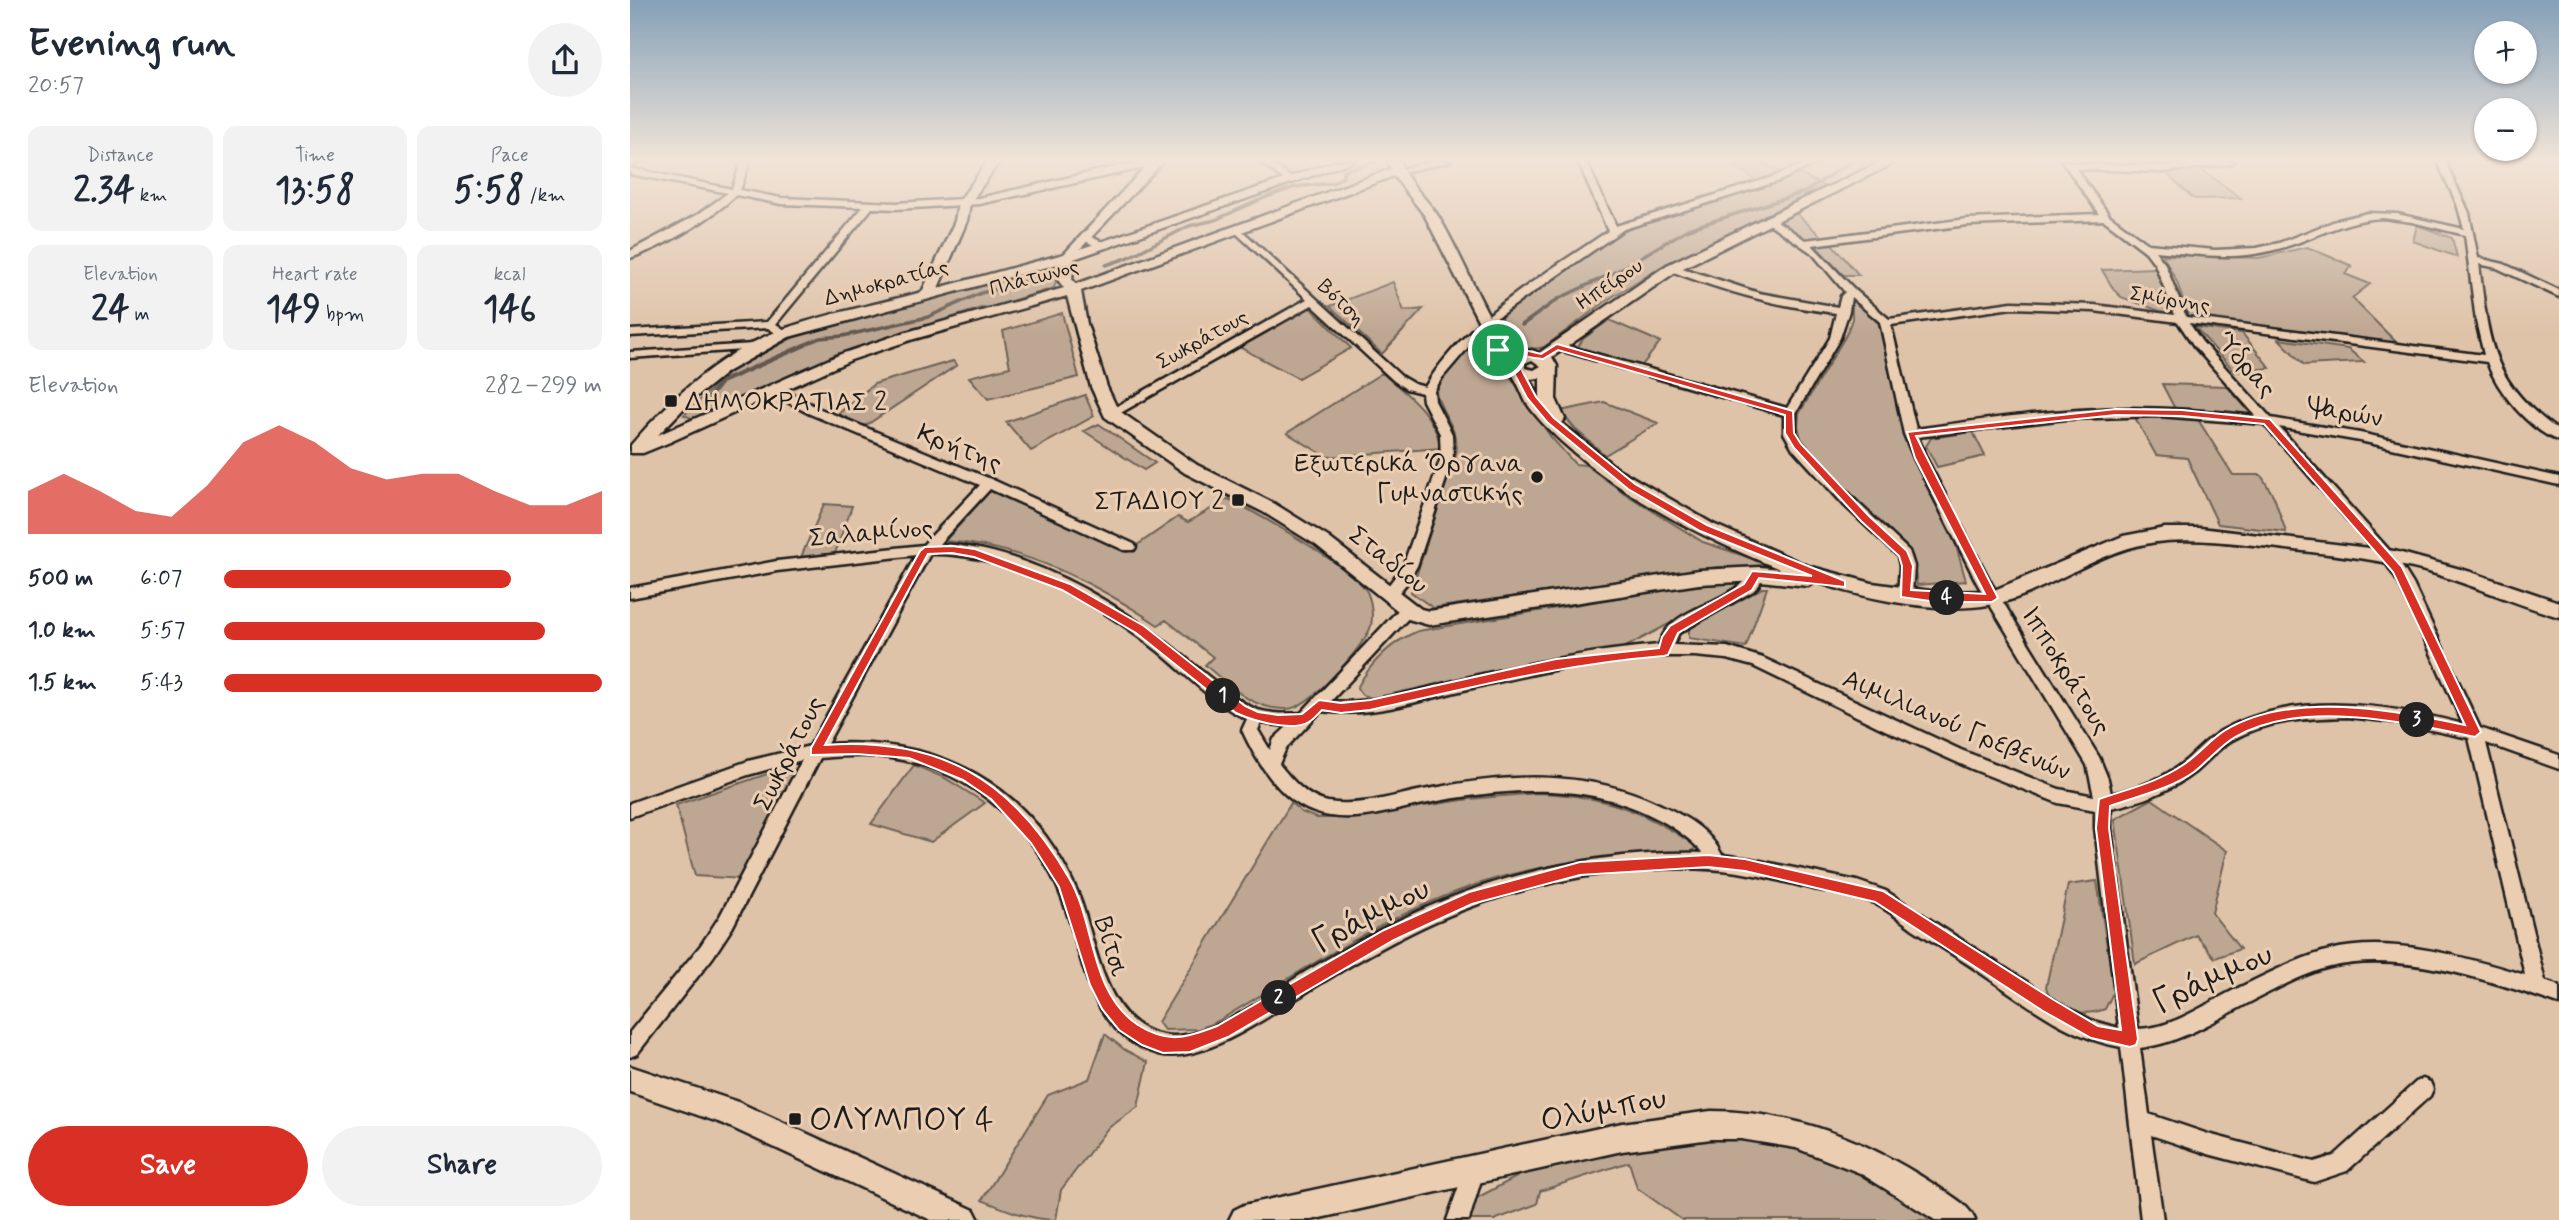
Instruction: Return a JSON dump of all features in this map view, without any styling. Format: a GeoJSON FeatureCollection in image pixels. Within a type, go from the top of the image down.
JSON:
{"type":"FeatureCollection","features":[{"type":"Feature","properties":{"kind":"street"},"geometry":{"type":"LineString","coordinates":[[630,255],[697,218]]}},
{"type":"Feature","properties":{"kind":"street"},"geometry":{"type":"LineString","coordinates":[[770,325],[859,218]]}},
{"type":"Feature","properties":{"kind":"street"},"geometry":{"type":"LineString","coordinates":[[929,293],[961,218]]}},
{"type":"Feature","properties":{"kind":"street"},"geometry":{"type":"LineString","coordinates":[[1106,218],[1079,242],[1074,256],[1077,280],[1073,289],[1083,336],[1099,387],[1111,413]]}},
{"type":"Feature","properties":{"kind":"street","name":"Δημοκρατίας"},"geometry":{"type":"LineString","coordinates":[[634,450],[661,418],[717,372],[753,347],[784,334],[1074,256],[1184,218]]}},
{"type":"Feature","properties":{"kind":"street","name":"Πλάτωνος"},"geometry":{"type":"LineString","coordinates":[[634,450],[901,337],[1073,289],[1265,218]]}},
{"type":"Feature","properties":{"kind":"street"},"geometry":{"type":"LineString","coordinates":[[1432,218],[1494,344],[1506,361],[1533,375],[1540,360]]}},
{"type":"Feature","properties":{"kind":"street"},"geometry":{"type":"LineString","coordinates":[[1607,218],[1613,231]]}},
{"type":"Feature","properties":{"kind":"street"},"geometry":{"type":"LineString","coordinates":[[1389,594],[1410,566],[1447,458],[1446,434],[1429,401],[1428,391],[1437,376],[1487,325],[1613,231],[1645,218]]}},
{"type":"Feature","properties":{"kind":"street"},"geometry":{"type":"LineString","coordinates":[[1804,243],[1967,222],[2080,218]]}},
{"type":"Feature","properties":{"kind":"street","name":"Ύδρας"},"geometry":{"type":"LineString","coordinates":[[2107,218],[2145,247],[2164,270],[2183,322],[2198,344],[2388,556],[2413,599],[2475,732],[2537,988]]}},
{"type":"Feature","properties":{"kind":"street"},"geometry":{"type":"LineString","coordinates":[[2145,247],[2211,254],[2248,253],[2281,247],[2344,221],[2362,218]]}},
{"type":"Feature","properties":{"kind":"street"},"geometry":{"type":"LineString","coordinates":[[2396,218],[2470,233]]}},
{"type":"Feature","properties":{"kind":"street"},"geometry":{"type":"LineString","coordinates":[[2464,218],[2470,233],[2482,330],[2490,359],[2507,392],[2519,407],[2559,437]]}},
{"type":"Feature","properties":{"kind":"street"},"geometry":{"type":"LineString","coordinates":[[1768,219],[1825,261],[1851,292],[1886,323]]}},
{"type":"Feature","properties":{"kind":"street","name":"Ηπείρου"},"geometry":{"type":"LineString","coordinates":[[1517,369],[1517,361],[1540,360],[1672,268],[1768,219]]}},
{"type":"Feature","properties":{"kind":"street","name":"Βότση"},"geometry":{"type":"LineString","coordinates":[[1237,229],[1401,382],[1428,391]]}},
{"type":"Feature","properties":{"kind":"street"},"geometry":{"type":"LineString","coordinates":[[1092,233],[1098,244],[1109,245]]}},
{"type":"Feature","properties":{"kind":"street"},"geometry":{"type":"LineString","coordinates":[[2473,260],[2500,266],[2556,293]]}},
{"type":"Feature","properties":{"kind":"street"},"geometry":{"type":"LineString","coordinates":[[1672,268],[1712,284],[1794,306],[1843,312]]}},
{"type":"Feature","properties":{"kind":"street"},"geometry":{"type":"LineString","coordinates":[[1851,292],[1846,296],[1835,338],[1790,413],[1790,433],[1797,446],[1903,554],[1907,566],[1905,594]]}},
{"type":"Feature","properties":{"kind":"street","name":"Σωκράτους"},"geometry":{"type":"LineString","coordinates":[[1111,413],[1313,300]]}},
{"type":"Feature","properties":{"kind":"street","name":"Σμύρνης"},"geometry":{"type":"LineString","coordinates":[[1886,323],[2020,305],[2116,310],[2183,322],[2490,359]]}},
{"type":"Feature","properties":{"kind":"street","name":"Ιπποκράτους"},"geometry":{"type":"LineString","coordinates":[[1886,323],[1910,434],[1920,458],[1992,598],[2093,762],[2103,786],[2103,828],[2152,1220]]}},
{"type":"Feature","properties":{"kind":"street"},"geometry":{"type":"LineString","coordinates":[[630,333],[770,325],[784,334]]}},
{"type":"Feature","properties":{"kind":"street"},"geometry":{"type":"LineString","coordinates":[[1487,325],[1512,349],[1540,360]]}},
{"type":"Feature","properties":{"kind":"street"},"geometry":{"type":"LineString","coordinates":[[1557,346],[1790,413]]}},
{"type":"Feature","properties":{"kind":"street"},"geometry":{"type":"LineString","coordinates":[[630,355],[753,347]]}},
{"type":"Feature","properties":{"kind":"street"},"geometry":{"type":"LineString","coordinates":[[1540,360],[1548,399],[1566,435]]}},
{"type":"Feature","properties":{"kind":"street"},"geometry":{"type":"LineString","coordinates":[[1517,369],[1532,398],[1566,435],[1621,480],[1688,520],[1841,584],[1905,594],[1965,599],[1992,598],[2018,590],[2114,544],[2147,536],[2186,534],[2238,537],[2388,556],[2462,576],[2559,610]]}},
{"type":"Feature","properties":{"kind":"street","name":"Κρήτης"},"geometry":{"type":"LineString","coordinates":[[776,388],[788,398],[834,420],[989,484],[1129,547]]}},
{"type":"Feature","properties":{"kind":"street","name":"Ψαρών"},"geometry":{"type":"LineString","coordinates":[[1910,434],[2116,412],[2182,413],[2267,421],[2355,434],[2559,481]]}},
{"type":"Feature","properties":{"kind":"street","name":"Σταδίου"},"geometry":{"type":"LineString","coordinates":[[1111,413],[1185,465],[1295,523],[1355,565],[1421,617],[1434,618],[1699,577],[1756,574],[1841,584]]}},
{"type":"Feature","properties":{"kind":"street","name":"Σωκράτους"},"geometry":{"type":"LineString","coordinates":[[630,1047],[699,962],[726,922],[815,751],[925,551],[989,484]]}},
{"type":"Feature","properties":{"kind":"street","name":"Σαλαμίνος"},"geometry":{"type":"LineString","coordinates":[[630,593],[757,570],[925,551],[975,553],[1066,587],[1140,629],[1235,705],[1256,716],[1273,720],[1305,719]]}},
{"type":"Feature","properties":{"kind":"street"},"geometry":{"type":"LineString","coordinates":[[1664,652],[1668,637],[1674,629],[1748,587],[1756,574]]}},
{"type":"Feature","properties":{"kind":"street"},"geometry":{"type":"LineString","coordinates":[[1271,764],[1280,744],[1319,705],[1385,629],[1408,608]]}},
{"type":"Feature","properties":{"kind":"street","name":"Αιμιλιανού Γρεβενών"},"geometry":{"type":"LineString","coordinates":[[1319,705],[1341,708],[1370,705],[1598,657],[1664,652],[1720,652],[1748,658],[2009,777],[2082,802],[2104,803],[2169,780],[2189,768],[2229,734],[2257,722],[2306,712],[2349,712],[2428,722],[2475,732],[2559,762]]}},
{"type":"Feature","properties":{"kind":"street"},"geometry":{"type":"LineString","coordinates":[[1256,716],[1250,732],[1271,764],[1297,794],[1316,806],[1369,806],[1501,786],[1549,785],[1611,793],[1642,803],[1677,822],[1704,844],[1716,861]]}},
{"type":"Feature","properties":{"kind":"street","name":"Βίτσι"},"geometry":{"type":"LineString","coordinates":[[630,810],[754,767],[815,751],[856,748],[910,753],[936,761],[982,784],[1017,816],[1057,869],[1076,912],[1097,985],[1112,1012],[1125,1025],[1153,1042],[1169,1046],[1190,1044]]}},
{"type":"Feature","properties":{"kind":"street","name":"Γράμμου"},"geometry":{"type":"LineString","coordinates":[[1190,1044],[1222,1031],[1389,935],[1469,898],[1580,868],[1716,861],[1754,867],[1878,896],[2048,1006],[2096,1033],[2130,1039],[2170,1031],[2259,988],[2332,958],[2368,954],[2405,956],[2559,995]]}},
{"type":"Feature","properties":{"kind":"street"},"geometry":{"type":"LineString","coordinates":[[630,1079],[767,1128],[964,1220]]}},
{"type":"Feature","properties":{"kind":"street"},"geometry":{"type":"LineString","coordinates":[[2140,1121],[2208,1144],[2314,1172],[2340,1164],[2423,1089]]}},
{"type":"Feature","properties":{"kind":"street","name":"Ολύμπου"},"geometry":{"type":"LineString","coordinates":[[1244,1220],[1669,1130],[1720,1124],[1760,1126],[1810,1138],[1847,1152],[1917,1191],[1960,1220]]}},
{"type":"Feature","properties":{"kind":"street"},"geometry":{"type":"LineString","coordinates":[[1458,1220],[1474,1170]]}},
{"type":"Feature","properties":{"kind":"shaded area"},"geometry":{"type":"Polygon","coordinates":[[[1658,218],[1760,218],[1659,268],[1612,297],[1544,347],[1523,347],[1498,323],[1506,311],[1627,228],[1658,218]]]}},
{"type":"Feature","properties":{"kind":"shaded area"},"geometry":{"type":"Polygon","coordinates":[[[1786,218],[1801,218],[1822,237],[1807,239],[1780,221],[1786,218]]]}},
{"type":"Feature","properties":{"kind":"shaded area"},"geometry":{"type":"Polygon","coordinates":[[[2417,225],[2452,238],[2457,257],[2413,241],[2417,225]]]}},
{"type":"Feature","properties":{"kind":"shaded area"},"geometry":{"type":"Polygon","coordinates":[[[1832,244],[1859,275],[1843,275],[1816,246],[1832,244]]]}},
{"type":"Feature","properties":{"kind":"shaded area"},"geometry":{"type":"Polygon","coordinates":[[[2307,247],[2352,266],[2345,274],[2370,284],[2352,298],[2399,345],[2189,319],[2177,282],[2163,255],[2259,258],[2307,247]]]}},
{"type":"Feature","properties":{"kind":"shaded area"},"geometry":{"type":"Polygon","coordinates":[[[1053,265],[1060,268],[1054,288],[984,307],[857,349],[707,416],[691,418],[684,415],[733,369],[794,337],[1053,265]]]}},
{"type":"Feature","properties":{"kind":"shaded area"},"geometry":{"type":"Polygon","coordinates":[[[2155,268],[2174,316],[2121,297],[2102,270],[2155,268]]]}},
{"type":"Feature","properties":{"kind":"shaded area"},"geometry":{"type":"Polygon","coordinates":[[[1393,282],[1404,311],[1423,309],[1382,354],[1330,306],[1393,282]]]}},
{"type":"Feature","properties":{"kind":"shaded area"},"geometry":{"type":"Polygon","coordinates":[[[1852,301],[1880,324],[1904,433],[1955,542],[1966,581],[1917,585],[1913,557],[1907,547],[1867,511],[1801,439],[1799,414],[1846,335],[1852,319],[1852,301]]]}},
{"type":"Feature","properties":{"kind":"shaded area"},"geometry":{"type":"Polygon","coordinates":[[[1309,306],[1351,348],[1298,378],[1239,347],[1309,306]]]}},
{"type":"Feature","properties":{"kind":"shaded area"},"geometry":{"type":"Polygon","coordinates":[[[1062,313],[1079,377],[988,399],[969,377],[1010,367],[1003,331],[1062,313]]]}},
{"type":"Feature","properties":{"kind":"shaded area"},"geometry":{"type":"Polygon","coordinates":[[[1609,320],[1660,342],[1640,368],[1576,350],[1583,339],[1609,320]]]}},
{"type":"Feature","properties":{"kind":"shaded area"},"geometry":{"type":"Polygon","coordinates":[[[2195,327],[2242,333],[2270,368],[2235,372],[2195,327]]]}},
{"type":"Feature","properties":{"kind":"shaded area"},"geometry":{"type":"Polygon","coordinates":[[[2279,339],[2348,349],[2364,362],[2304,365],[2279,339]]]}},
{"type":"Feature","properties":{"kind":"shaded area"},"geometry":{"type":"Polygon","coordinates":[[[1481,345],[1492,349],[1550,436],[1575,464],[1586,465],[1624,493],[1703,542],[1780,568],[1718,567],[1433,608],[1411,592],[1456,453],[1455,435],[1436,393],[1443,378],[1460,357],[1481,345]]]}},
{"type":"Feature","properties":{"kind":"shaded area"},"geometry":{"type":"Polygon","coordinates":[[[953,361],[957,365],[865,426],[838,414],[874,384],[953,361]]]}},
{"type":"Feature","properties":{"kind":"shaded area"},"geometry":{"type":"Polygon","coordinates":[[[1382,373],[1419,406],[1438,436],[1441,448],[1327,457],[1287,433],[1382,373]]]}},
{"type":"Feature","properties":{"kind":"shaded area"},"geometry":{"type":"Polygon","coordinates":[[[2162,384],[2227,386],[2252,415],[2175,409],[2162,384]]]}},
{"type":"Feature","properties":{"kind":"shaded area"},"geometry":{"type":"Polygon","coordinates":[[[1085,395],[1094,416],[1031,451],[1006,422],[1085,395]]]}},
{"type":"Feature","properties":{"kind":"shaded area"},"geometry":{"type":"Polygon","coordinates":[[[1604,402],[1658,423],[1605,455],[1575,429],[1560,411],[1604,402]]]}},
{"type":"Feature","properties":{"kind":"shaded area"},"geometry":{"type":"Polygon","coordinates":[[[2134,416],[2197,418],[2233,475],[2261,475],[2274,497],[2286,532],[2218,524],[2187,458],[2156,455],[2134,416]]]}},
{"type":"Feature","properties":{"kind":"shaded area"},"geometry":{"type":"Polygon","coordinates":[[[1099,424],[1155,463],[1144,470],[1084,431],[1099,424]]]}},
{"type":"Feature","properties":{"kind":"shaded area"},"geometry":{"type":"Polygon","coordinates":[[[1973,432],[1985,456],[1937,467],[1926,446],[1931,438],[1973,432]]]}},
{"type":"Feature","properties":{"kind":"shaded area"},"geometry":{"type":"Polygon","coordinates":[[[990,491],[1127,552],[1178,517],[1188,522],[1228,499],[1327,557],[1361,584],[1371,603],[1371,627],[1364,640],[1332,678],[1308,700],[1287,709],[1263,705],[1242,695],[1205,665],[1213,657],[1166,620],[1158,625],[1108,594],[1030,558],[974,544],[945,541],[990,491]]]}},
{"type":"Feature","properties":{"kind":"shaded area"},"geometry":{"type":"Polygon","coordinates":[[[824,504],[852,506],[835,553],[801,557],[824,504]]]}},
{"type":"Feature","properties":{"kind":"shaded area"},"geometry":{"type":"Polygon","coordinates":[[[1742,582],[1738,587],[1624,648],[1372,698],[1362,695],[1357,688],[1383,654],[1418,631],[1683,587],[1742,582]]]}},
{"type":"Feature","properties":{"kind":"shaded area"},"geometry":{"type":"Polygon","coordinates":[[[1762,588],[1767,588],[1746,647],[1689,638],[1689,628],[1762,588]]]}},
{"type":"Feature","properties":{"kind":"shaded area"},"geometry":{"type":"Polygon","coordinates":[[[914,765],[945,778],[985,803],[931,842],[871,824],[914,765]]]}},
{"type":"Feature","properties":{"kind":"shaded area"},"geometry":{"type":"Polygon","coordinates":[[[785,768],[792,778],[743,879],[695,876],[676,805],[785,768]]]}},
{"type":"Feature","properties":{"kind":"shaded area"},"geometry":{"type":"Polygon","coordinates":[[[1538,793],[1582,797],[1621,807],[1658,823],[1696,846],[1690,856],[1566,864],[1483,882],[1404,914],[1328,955],[1218,1021],[1199,1029],[1164,1030],[1158,1022],[1291,803],[1301,812],[1317,818],[1345,818],[1470,799],[1538,793]]]}},
{"type":"Feature","properties":{"kind":"shaded area"},"geometry":{"type":"Polygon","coordinates":[[[2152,799],[2227,851],[2212,913],[2240,949],[2215,958],[2196,935],[2135,964],[2115,819],[2152,799]]]}},
{"type":"Feature","properties":{"kind":"shaded area"},"geometry":{"type":"Polygon","coordinates":[[[2097,881],[2114,991],[2105,1009],[2079,1012],[2055,1002],[2046,987],[2068,885],[2097,881]]]}},
{"type":"Feature","properties":{"kind":"shaded area"},"geometry":{"type":"Polygon","coordinates":[[[1105,1034],[1125,1050],[1148,1062],[1138,1107],[1107,1129],[1061,1190],[1056,1220],[1027,1216],[982,1200],[1048,1095],[1089,1079],[1105,1034]]]}},
{"type":"Feature","properties":{"kind":"shaded area"},"geometry":{"type":"Polygon","coordinates":[[[1719,1133],[1817,1147],[1953,1220],[1682,1220],[1637,1188],[1629,1162],[1540,1191],[1537,1204],[1494,1220],[1466,1220],[1471,1201],[1522,1174],[1578,1159],[1719,1133]]]}},
{"type":"Feature","properties":{"kind":"waterway"},"geometry":{"type":"LineString","coordinates":[[1106,265],[1127,258],[1189,226],[1220,218]]}},
{"type":"Feature","properties":{"kind":"waterway"},"geometry":{"type":"LineString","coordinates":[[1522,325],[1558,299],[1619,270],[1688,229],[1723,218]]}},
{"type":"Feature","properties":{"kind":"waterway"},"geometry":{"type":"LineString","coordinates":[[801,346],[820,338],[843,336],[928,317],[981,293],[1039,278]]}},
{"type":"Feature","properties":{"kind":"waterway"},"geometry":{"type":"LineString","coordinates":[[701,408],[721,382],[805,345]]}},
{"type":"Feature","properties":{"kind":"place","name":"ΔΗΜΟΚΡΑΤΙΑΣ 2"},"geometry":{"type":"Point","coordinates":[671,401]}},
{"type":"Feature","properties":{"kind":"place","name":"Εξωτερικά Όργανα Γυμναστικής"},"geometry":{"type":"Point","coordinates":[1537,477]}},
{"type":"Feature","properties":{"kind":"place","name":"ΣΤΑΔΙΟΥ 2"},"geometry":{"type":"Point","coordinates":[1238,500]}},
{"type":"Feature","properties":{"kind":"place","name":"ΟΛΥΜΠΟΥ 4"},"geometry":{"type":"Point","coordinates":[795,1119]}},
{"type":"Feature","properties":{"kind":"route"},"geometry":{"type":"LineString","coordinates":[[1490,330],[1522,354],[1543,357],[1557,346],[1790,413],[1790,433],[1797,446],[1903,554],[1907,566],[1905,594],[1937,597],[1975,600],[1992,598],[1910,434],[2116,412],[2182,413],[2267,421],[2398,570],[2448,670],[2475,732],[2396,717],[2334,711],[2306,712],[2240,728],[2177,776],[2104,803],[2103,828],[2130,1039],[2096,1033],[2048,1006],[1878,896],[1745,865],[1708,861],[1580,868],[1469,898],[1389,935],[1208,1038],[1190,1044],[1163,1046],[1147,1040],[1125,1025],[1107,1004],[1097,985],[1065,884],[1048,854],[996,795],[968,776],[936,761],[910,753],[856,748],[815,751],[925,551],[975,553],[1008,563],[1066,587],[1140,629],[1247,713],[1278,720],[1305,719],[1319,705],[1341,708],[1370,705],[1556,664],[1598,657],[1664,652],[1668,637],[1674,629],[1748,587],[1756,574],[1841,584],[1703,528],[1632,487],[1551,420],[1532,398],[1516,367],[1506,361],[1498,350],[1491,340],[1490,330]]}}]}
